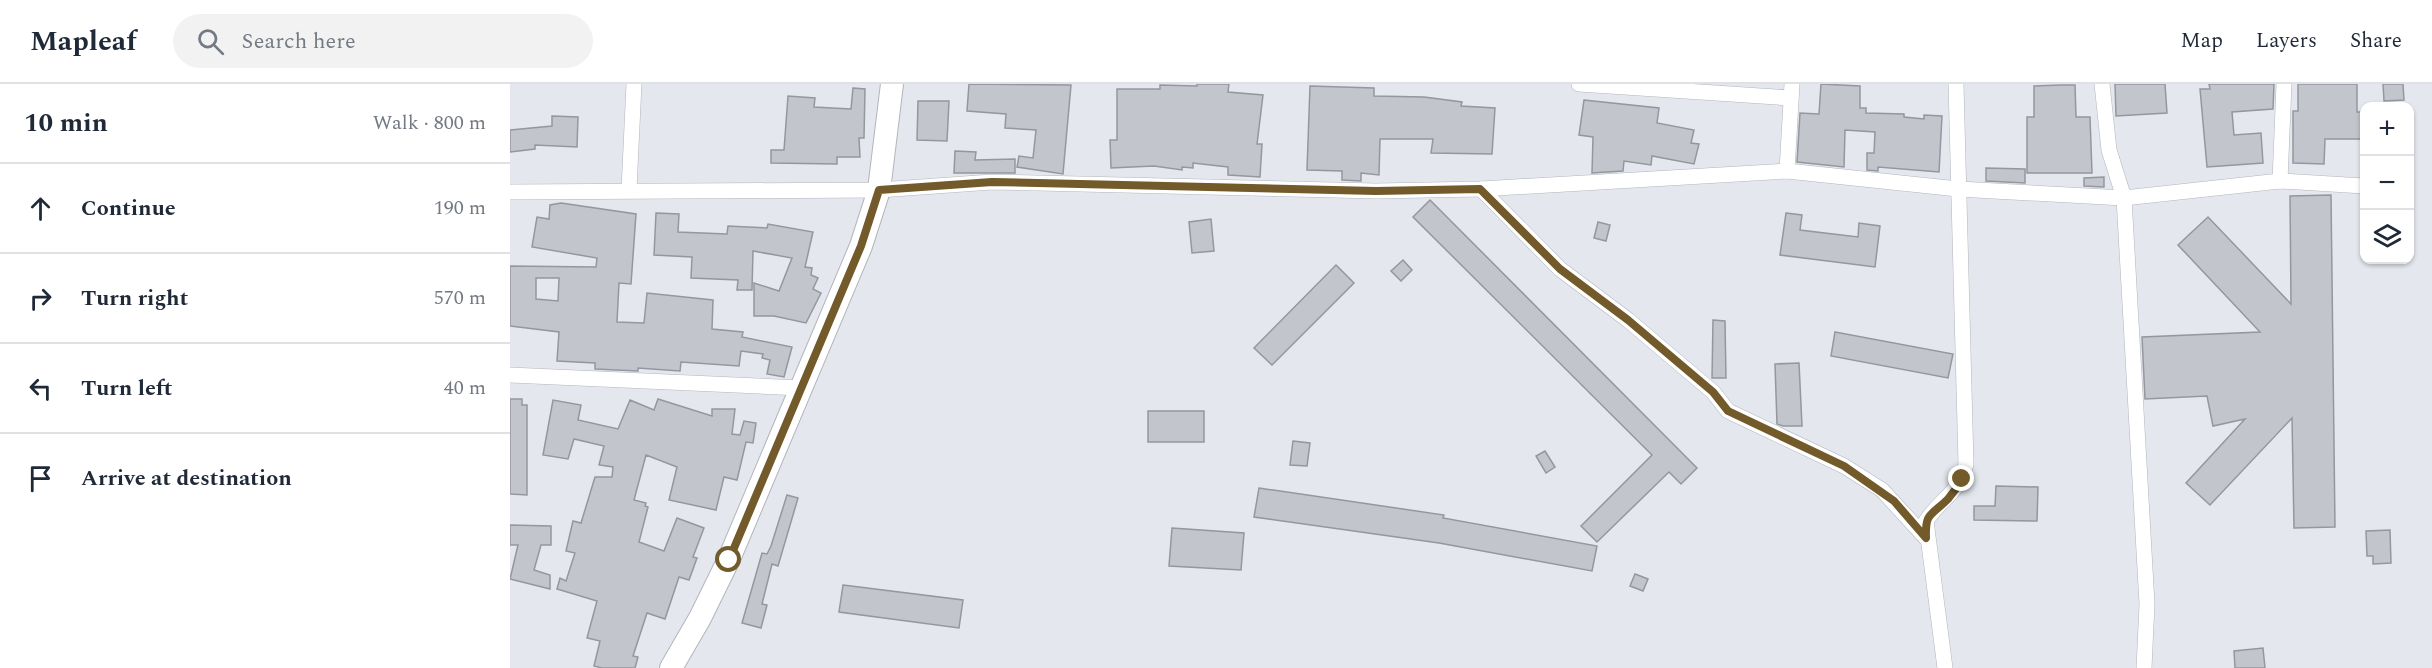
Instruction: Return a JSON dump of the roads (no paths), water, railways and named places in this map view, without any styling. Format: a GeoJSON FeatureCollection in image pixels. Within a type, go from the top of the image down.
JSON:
{"type":"FeatureCollection","features":[{"type":"Feature","properties":{"kind":"main road"},"geometry":{"type":"LineString","coordinates":[[671,668],[700,618],[729,560],[861,246],[879,190],[892,84]]}},
{"type":"Feature","properties":{"kind":"street"},"geometry":{"type":"LineString","coordinates":[[629,190],[634,84]]}},
{"type":"Feature","properties":{"kind":"street"},"geometry":{"type":"LineString","coordinates":[[1579,84],[1791,91],[1787,171]]}},
{"type":"Feature","properties":{"kind":"street"},"geometry":{"type":"LineString","coordinates":[[1945,668],[1942,625],[1926,538],[1926,520],[1948,499],[1962,479],[1966,464],[1956,84]]}},
{"type":"Feature","properties":{"kind":"street"},"geometry":{"type":"LineString","coordinates":[[2102,84],[2109,150],[2124,198],[2147,604],[2144,668]]}},
{"type":"Feature","properties":{"kind":"street"},"geometry":{"type":"LineString","coordinates":[[2280,182],[2284,84]]}},
{"type":"Feature","properties":{"kind":"street"},"geometry":{"type":"LineString","coordinates":[[510,192],[879,190],[992,182],[1376,191],[1480,189],[1787,171],[1958,189],[2124,198],[2280,182],[2360,186]]}},
{"type":"Feature","properties":{"kind":"street"},"geometry":{"type":"LineString","coordinates":[[1480,189],[1560,269],[1645,334],[1713,392],[1728,411],[1854,472],[1894,501],[1926,538]]}},
{"type":"Feature","properties":{"kind":"street"},"geometry":{"type":"LineString","coordinates":[[510,375],[801,388]]}}]}
